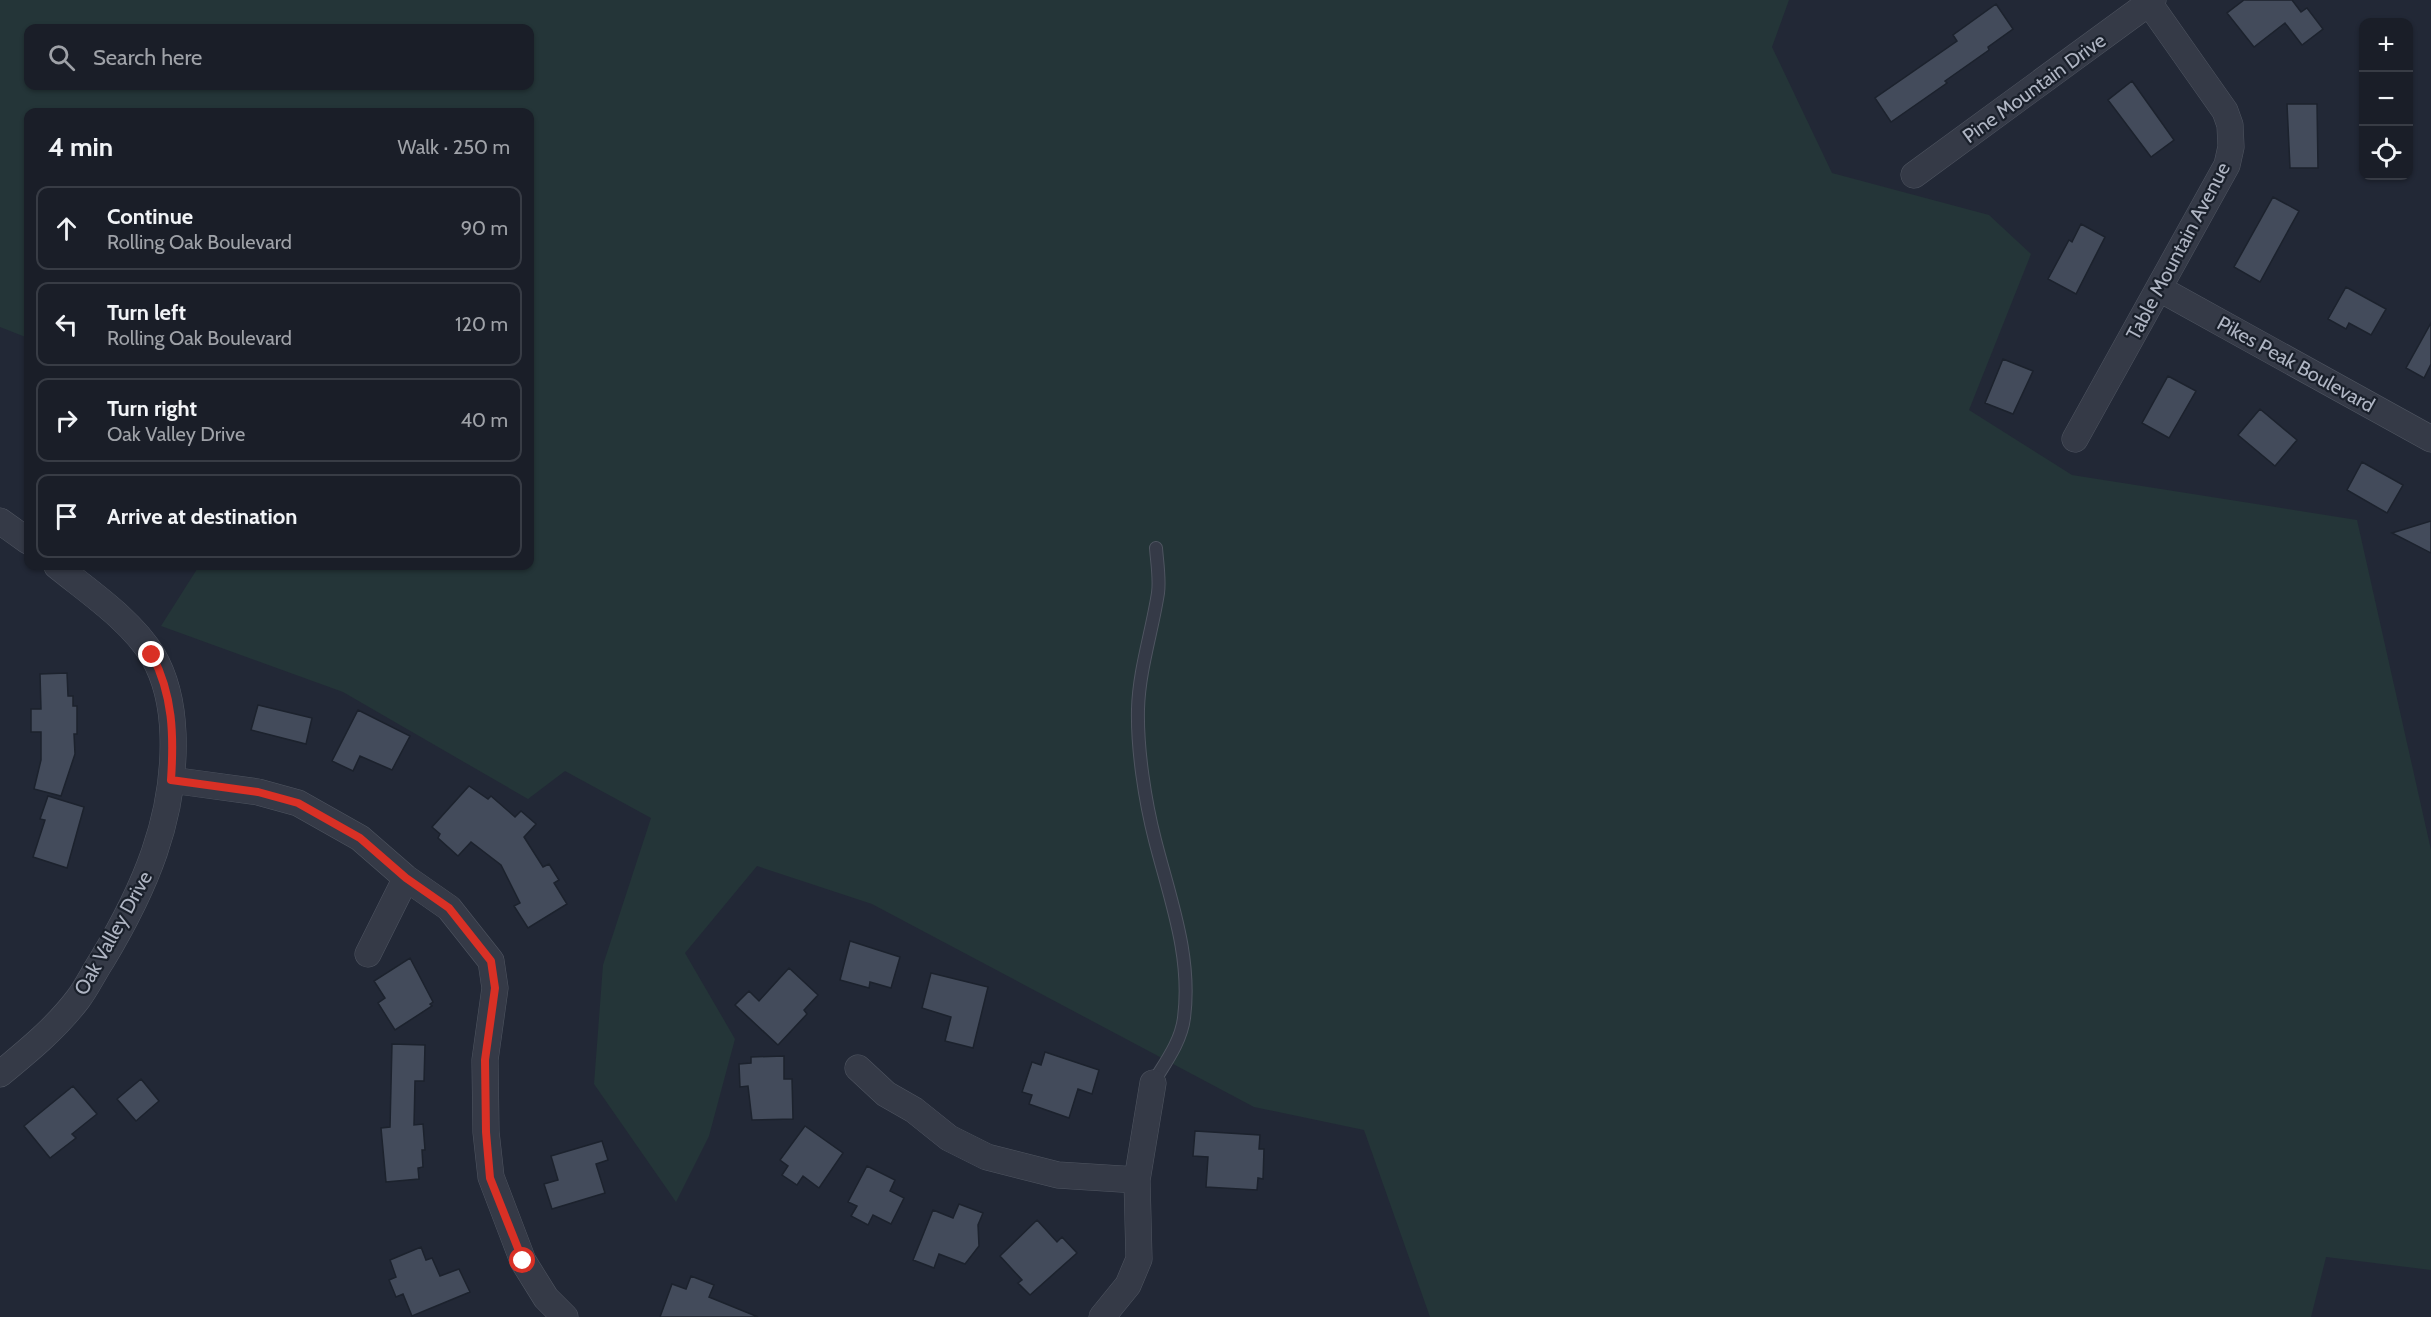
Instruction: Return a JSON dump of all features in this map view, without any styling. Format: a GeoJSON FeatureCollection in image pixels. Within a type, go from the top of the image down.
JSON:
{"type":"FeatureCollection","features":[{"type":"Feature","properties":{"kind":"street","name":"Pine Mountain Drive"},"geometry":{"type":"LineString","coordinates":[[1914,175],[2151,2]]}},
{"type":"Feature","properties":{"kind":"street","name":"Table Mountain Avenue"},"geometry":{"type":"LineString","coordinates":[[2075,439],[2227,165],[2231,147],[2230,125],[2225,111],[2151,2]]}},
{"type":"Feature","properties":{"kind":"street","name":"Pikes Peak Boulevard"},"geometry":{"type":"LineString","coordinates":[[2160,289],[2431,439]]}},
{"type":"Feature","properties":{"kind":"street"},"geometry":{"type":"LineString","coordinates":[[0,521],[24,538]]}},
{"type":"Feature","properties":{"kind":"street","name":"Oak Valley Drive"},"geometry":{"type":"LineString","coordinates":[[0,1074],[37,1043],[79,998],[123,924],[153,859],[163,828],[171,780],[172,720],[162,674],[152,655],[134,633],[62,570]]}},
{"type":"Feature","properties":{"kind":"street"},"geometry":{"type":"LineString","coordinates":[[171,780],[258,792],[298,803],[360,838],[406,878],[449,908],[491,961],[495,988],[485,1060],[486,1132],[490,1178],[523,1261],[546,1298],[565,1317]]}},
{"type":"Feature","properties":{"kind":"street"},"geometry":{"type":"LineString","coordinates":[[368,954],[406,878]]}},
{"type":"Feature","properties":{"kind":"street"},"geometry":{"type":"LineString","coordinates":[[858,1068],[886,1094],[914,1110],[949,1138],[987,1157],[1058,1175],[1137,1180]]}},
{"type":"Feature","properties":{"kind":"street"},"geometry":{"type":"LineString","coordinates":[[1102,1317],[1128,1285],[1139,1259],[1137,1180],[1153,1083]]}},
{"type":"Feature","properties":{"kind":"lane"},"geometry":{"type":"LineString","coordinates":[[1153,1083],[1178,1041],[1184,1019],[1186,969],[1178,922],[1154,838],[1140,749],[1138,710],[1142,674],[1159,592],[1156,548]]}},
{"type":"Feature","properties":{"kind":"shaded area"},"geometry":{"type":"Polygon","coordinates":[[[0,0],[1789,0],[1772,47],[1832,173],[1989,215],[2031,254],[1969,410],[2072,475],[2357,520],[2431,850],[2431,1270],[2326,1257],[2311,1317],[1430,1317],[1364,1130],[1254,1107],[872,904],[757,866],[685,953],[735,1039],[709,1136],[676,1202],[594,1084],[603,965],[651,818],[565,771],[528,799],[343,692],[161,626],[196,570],[534,570],[534,108],[24,108],[24,336],[0,327],[0,0]]]}},
{"type":"Feature","properties":{"kind":"building"},"geometry":{"type":"Polygon","coordinates":[[[2244,0],[2292,0],[2301,12],[2307,8],[2323,29],[2302,45],[2285,23],[2254,47],[2227,13],[2244,0]]]}},
{"type":"Feature","properties":{"kind":"building"},"geometry":{"type":"Polygon","coordinates":[[[1996,4],[2013,29],[1988,47],[1989,50],[1945,81],[1947,83],[1891,122],[1875,98],[1957,41],[1953,35],[1996,4]]]}},
{"type":"Feature","properties":{"kind":"building"},"geometry":{"type":"Polygon","coordinates":[[[2132,81],[2174,140],[2151,157],[2108,100],[2132,81]]]}},
{"type":"Feature","properties":{"kind":"building"},"geometry":{"type":"Polygon","coordinates":[[[2287,104],[2317,104],[2318,168],[2290,168],[2287,104]]]}},
{"type":"Feature","properties":{"kind":"building"},"geometry":{"type":"Polygon","coordinates":[[[2273,197],[2299,211],[2260,282],[2234,267],[2273,197]]]}},
{"type":"Feature","properties":{"kind":"building"},"geometry":{"type":"Polygon","coordinates":[[[2081,224],[2105,237],[2076,294],[2048,279],[2069,240],[2072,242],[2081,224]]]}},
{"type":"Feature","properties":{"kind":"building"},"geometry":{"type":"Polygon","coordinates":[[[2346,287],[2386,309],[2371,335],[2349,323],[2346,329],[2328,319],[2346,287]]]}},
{"type":"Feature","properties":{"kind":"building"},"geometry":{"type":"Polygon","coordinates":[[[2431,323],[2431,364],[2424,378],[2406,368],[2431,323]]]}},
{"type":"Feature","properties":{"kind":"building"},"geometry":{"type":"Polygon","coordinates":[[[2003,359],[2033,371],[2013,414],[1985,403],[2003,359]]]}},
{"type":"Feature","properties":{"kind":"building"},"geometry":{"type":"Polygon","coordinates":[[[2168,376],[2196,391],[2169,438],[2142,423],[2168,376]]]}},
{"type":"Feature","properties":{"kind":"building"},"geometry":{"type":"Polygon","coordinates":[[[2260,409],[2297,440],[2275,466],[2238,435],[2260,409]]]}},
{"type":"Feature","properties":{"kind":"building"},"geometry":{"type":"Polygon","coordinates":[[[2362,462],[2403,485],[2387,513],[2347,490],[2362,462]]]}},
{"type":"Feature","properties":{"kind":"building"},"geometry":{"type":"Polygon","coordinates":[[[2431,521],[2431,553],[2392,533],[2431,521]]]}},
{"type":"Feature","properties":{"kind":"building"},"geometry":{"type":"Polygon","coordinates":[[[67,673],[68,696],[73,696],[73,706],[77,706],[77,734],[74,734],[75,754],[61,796],[34,789],[41,760],[41,732],[31,732],[31,709],[41,709],[40,674],[67,673]]]}},
{"type":"Feature","properties":{"kind":"building"},"geometry":{"type":"Polygon","coordinates":[[[258,705],[312,718],[306,744],[251,730],[258,705]]]}},
{"type":"Feature","properties":{"kind":"building"},"geometry":{"type":"Polygon","coordinates":[[[358,710],[410,736],[392,770],[360,756],[353,771],[332,761],[358,710]]]}},
{"type":"Feature","properties":{"kind":"building"},"geometry":{"type":"Polygon","coordinates":[[[469,786],[488,799],[491,796],[515,817],[521,811],[536,824],[524,837],[543,867],[549,864],[559,880],[554,883],[567,904],[528,928],[514,906],[520,903],[501,865],[471,842],[458,856],[438,838],[440,834],[432,827],[469,786]]]}},
{"type":"Feature","properties":{"kind":"building"},"geometry":{"type":"Polygon","coordinates":[[[48,796],[84,807],[67,868],[33,857],[45,820],[40,819],[48,796]]]}},
{"type":"Feature","properties":{"kind":"building"},"geometry":{"type":"Polygon","coordinates":[[[850,941],[900,957],[891,988],[870,982],[869,988],[840,980],[850,941]]]}},
{"type":"Feature","properties":{"kind":"building"},"geometry":{"type":"Polygon","coordinates":[[[410,958],[433,1002],[430,1004],[432,1006],[395,1030],[378,1003],[385,998],[374,981],[410,958]]]}},
{"type":"Feature","properties":{"kind":"building"},"geometry":{"type":"Polygon","coordinates":[[[789,968],[818,995],[804,1010],[807,1014],[778,1045],[735,1005],[749,991],[759,1001],[789,968]]]}},
{"type":"Feature","properties":{"kind":"building"},"geometry":{"type":"Polygon","coordinates":[[[931,973],[988,987],[973,1048],[945,1041],[951,1017],[922,1008],[931,973]]]}},
{"type":"Feature","properties":{"kind":"building"},"geometry":{"type":"Polygon","coordinates":[[[392,1044],[425,1045],[424,1081],[415,1081],[414,1125],[423,1124],[425,1150],[422,1150],[423,1167],[418,1168],[419,1179],[386,1182],[381,1128],[390,1127],[392,1044]]]}},
{"type":"Feature","properties":{"kind":"building"},"geometry":{"type":"Polygon","coordinates":[[[1045,1052],[1099,1070],[1092,1094],[1078,1089],[1069,1118],[1029,1104],[1032,1095],[1022,1092],[1032,1062],[1041,1065],[1045,1052]]]}},
{"type":"Feature","properties":{"kind":"building"},"geometry":{"type":"Polygon","coordinates":[[[784,1056],[784,1079],[792,1079],[793,1119],[752,1120],[748,1086],[740,1087],[739,1064],[751,1063],[751,1057],[784,1056]]]}},
{"type":"Feature","properties":{"kind":"building"},"geometry":{"type":"Polygon","coordinates":[[[141,1079],[159,1101],[136,1121],[117,1099],[141,1079]]]}},
{"type":"Feature","properties":{"kind":"building"},"geometry":{"type":"Polygon","coordinates":[[[73,1086],[97,1114],[72,1134],[76,1138],[50,1158],[24,1126],[73,1086]]]}},
{"type":"Feature","properties":{"kind":"building"},"geometry":{"type":"Polygon","coordinates":[[[805,1126],[843,1153],[819,1188],[803,1176],[797,1185],[782,1175],[788,1166],[780,1160],[805,1126]]]}},
{"type":"Feature","properties":{"kind":"building"},"geometry":{"type":"Polygon","coordinates":[[[1195,1131],[1260,1135],[1259,1149],[1264,1149],[1263,1179],[1258,1178],[1257,1190],[1206,1187],[1208,1157],[1193,1156],[1195,1131]]]}},
{"type":"Feature","properties":{"kind":"building"},"geometry":{"type":"Polygon","coordinates":[[[602,1141],[608,1160],[596,1164],[605,1193],[552,1209],[544,1184],[558,1180],[551,1156],[602,1141]]]}},
{"type":"Feature","properties":{"kind":"building"},"geometry":{"type":"Polygon","coordinates":[[[867,1166],[895,1180],[890,1191],[904,1198],[891,1224],[873,1215],[868,1225],[851,1216],[857,1206],[848,1202],[867,1166]]]}},
{"type":"Feature","properties":{"kind":"building"},"geometry":{"type":"Polygon","coordinates":[[[959,1204],[983,1213],[978,1225],[979,1246],[965,1264],[939,1254],[934,1268],[913,1260],[933,1210],[953,1218],[959,1204]]]}},
{"type":"Feature","properties":{"kind":"building"},"geometry":{"type":"Polygon","coordinates":[[[1037,1220],[1057,1242],[1062,1237],[1077,1253],[1030,1295],[1018,1283],[1022,1280],[1000,1256],[1037,1220]]]}},
{"type":"Feature","properties":{"kind":"building"},"geometry":{"type":"Polygon","coordinates":[[[421,1247],[426,1260],[432,1258],[440,1276],[459,1269],[470,1292],[412,1316],[403,1294],[396,1297],[389,1280],[396,1277],[390,1260],[421,1247]]]}},
{"type":"Feature","properties":{"kind":"building"},"geometry":{"type":"Polygon","coordinates":[[[691,1276],[714,1285],[709,1297],[758,1317],[660,1317],[672,1284],[686,1289],[691,1276]]]}},
{"type":"Feature","properties":{"kind":"route"},"geometry":{"type":"LineString","coordinates":[[152,655],[162,674],[170,699],[173,745],[171,780],[258,792],[298,803],[360,838],[406,878],[449,908],[491,961],[495,988],[485,1060],[486,1132],[490,1178],[523,1261]]}}]}
